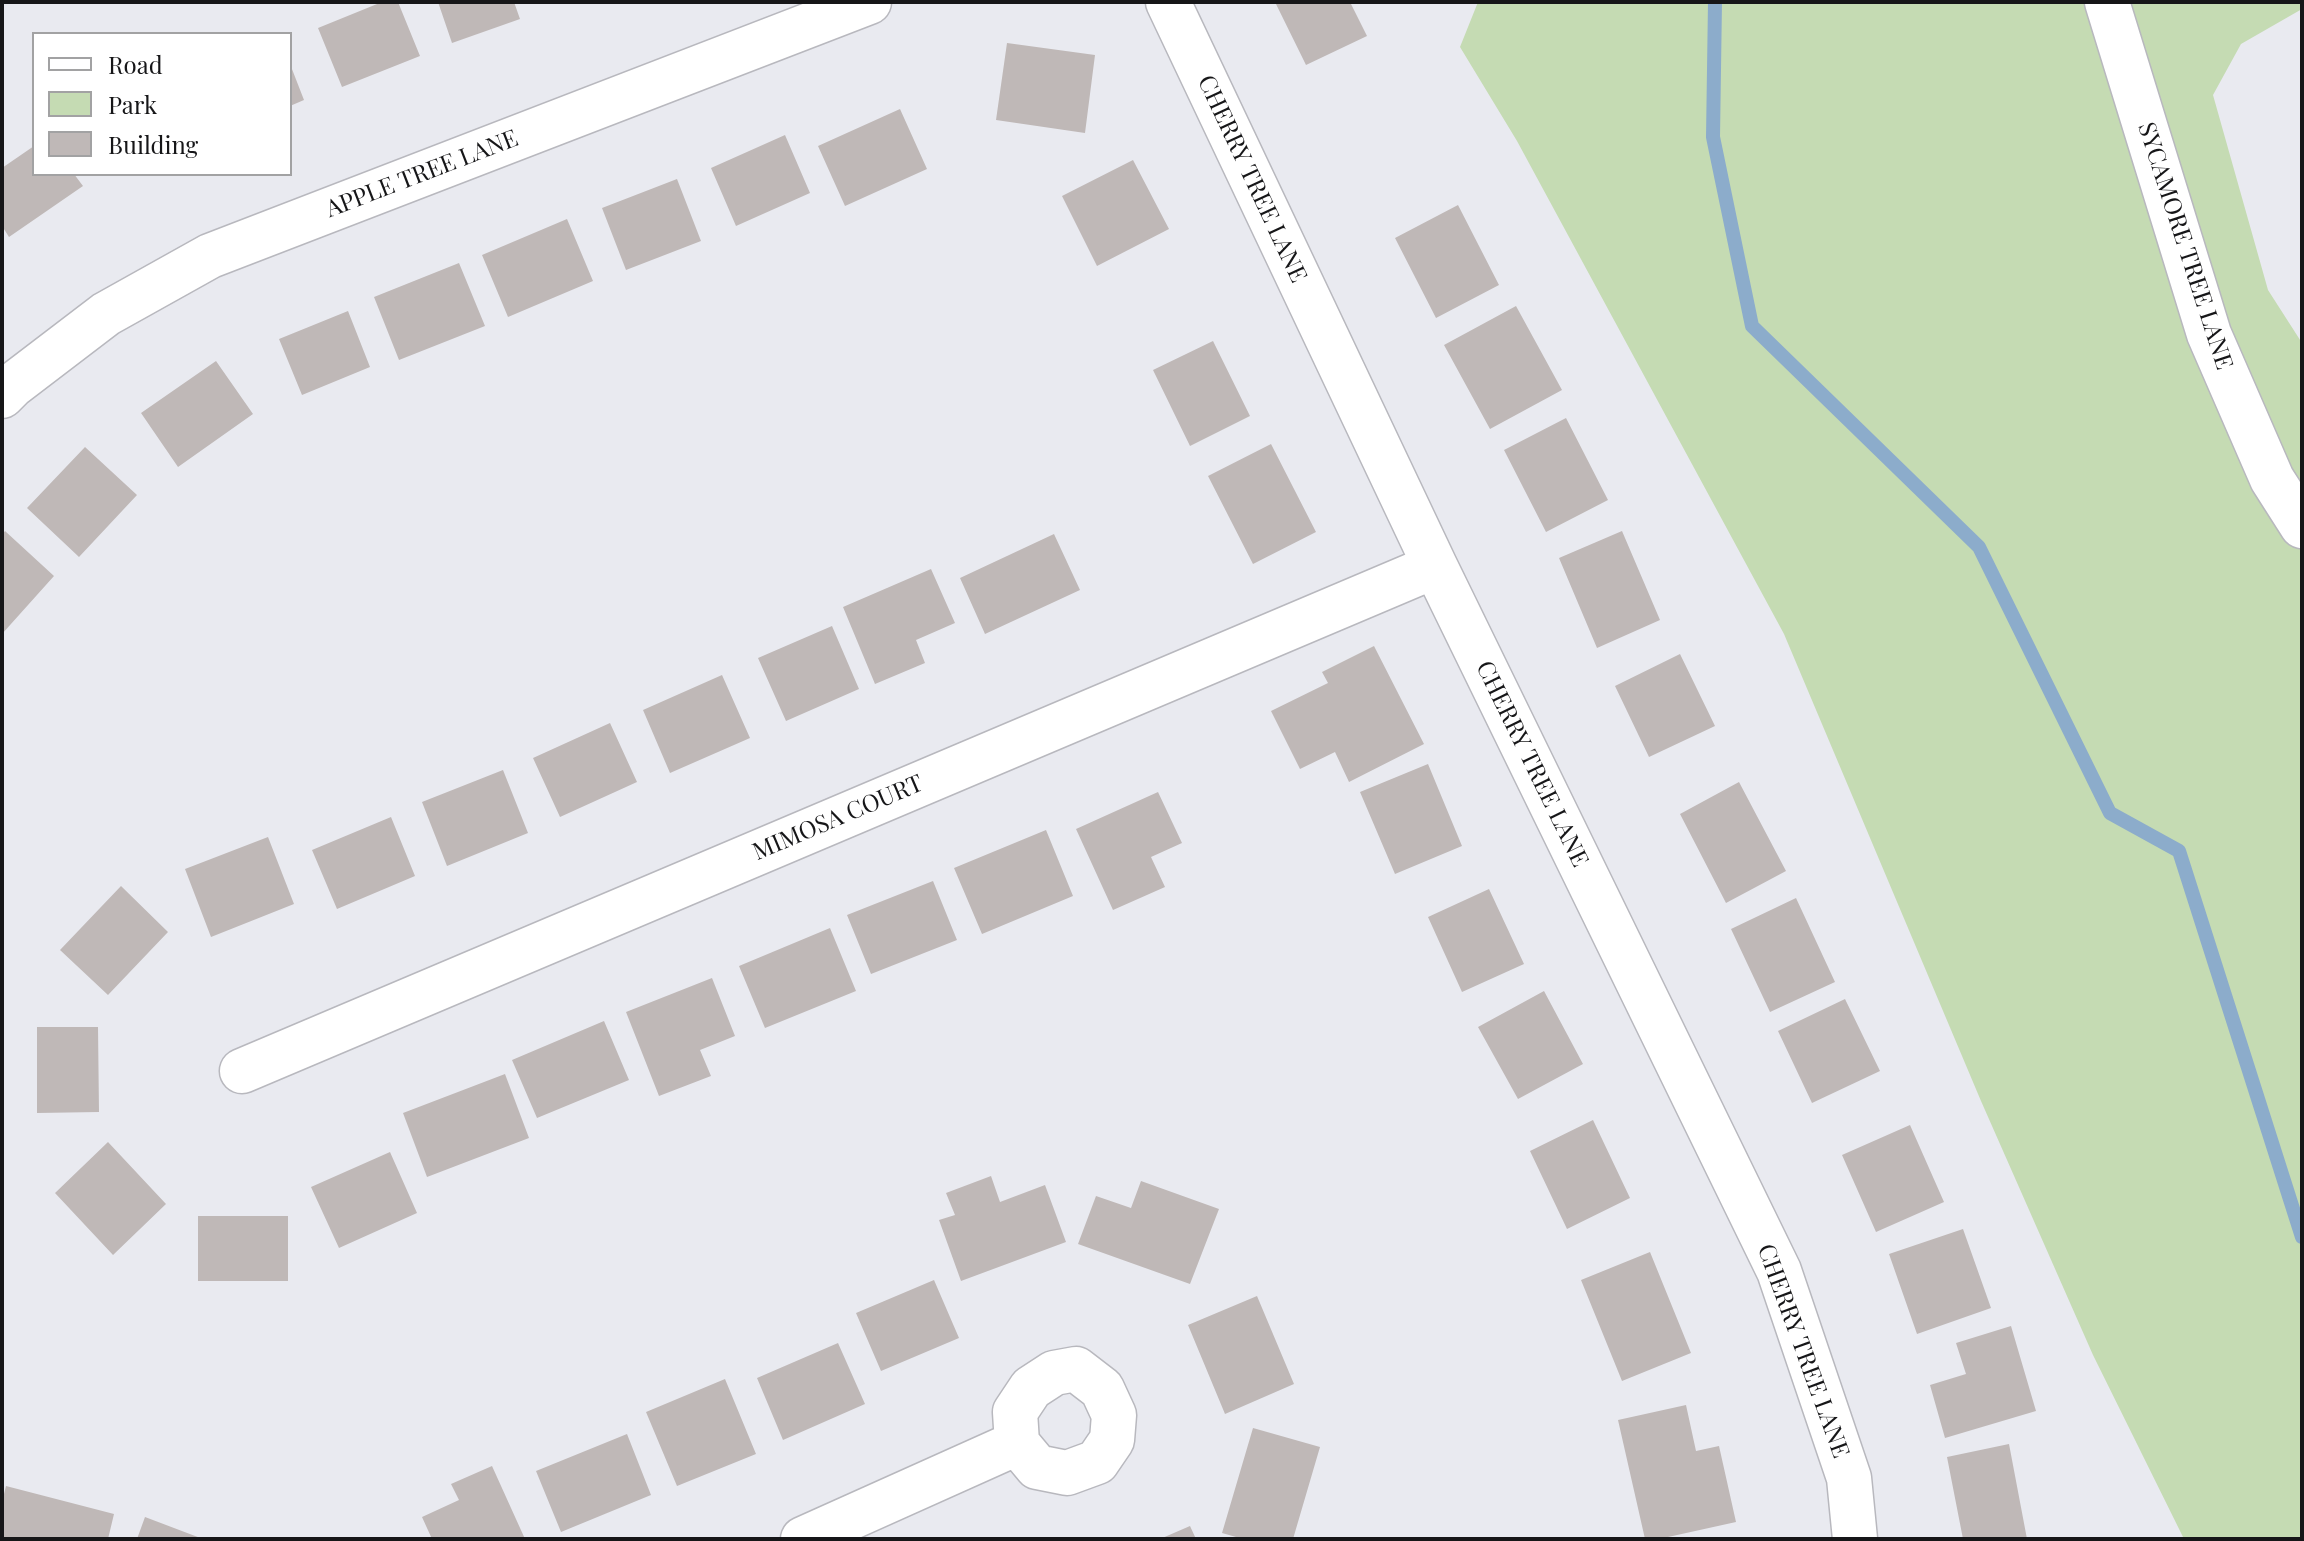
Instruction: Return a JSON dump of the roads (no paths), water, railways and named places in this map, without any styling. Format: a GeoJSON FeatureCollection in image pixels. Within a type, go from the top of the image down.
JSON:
{"type":"FeatureCollection","features":[{"type":"Feature","properties":{"kind":"street","name":"APPLE TREE LANE"},"geometry":{"type":"LineString","coordinates":[[2,396],[106,314],[210,256],[869,2]]}},
{"type":"Feature","properties":{"kind":"street","name":"CHERRY TREE LANE"},"geometry":{"type":"LineString","coordinates":[[1168,2],[1435,566],[1779,1271],[1849,1478],[1855,1539]]}},
{"type":"Feature","properties":{"kind":"street","name":"SYCAMORE TREE LANE"},"geometry":{"type":"LineString","coordinates":[[2107,2],[2209,334],[2272,479],[2302,526]]}},
{"type":"Feature","properties":{"kind":"street","name":"MIMOSA COURT"},"geometry":{"type":"LineString","coordinates":[[242,1071],[1435,566]]}},
{"type":"Feature","properties":{"kind":"street"},"geometry":{"type":"LineString","coordinates":[[803,1539],[1017,1443]]}},
{"type":"Feature","properties":{"kind":"waterway"},"geometry":{"type":"LineString","coordinates":[[1715,2],[1713,137],[1752,326],[1979,547],[2110,813],[2179,851],[2302,1237]]}}]}
